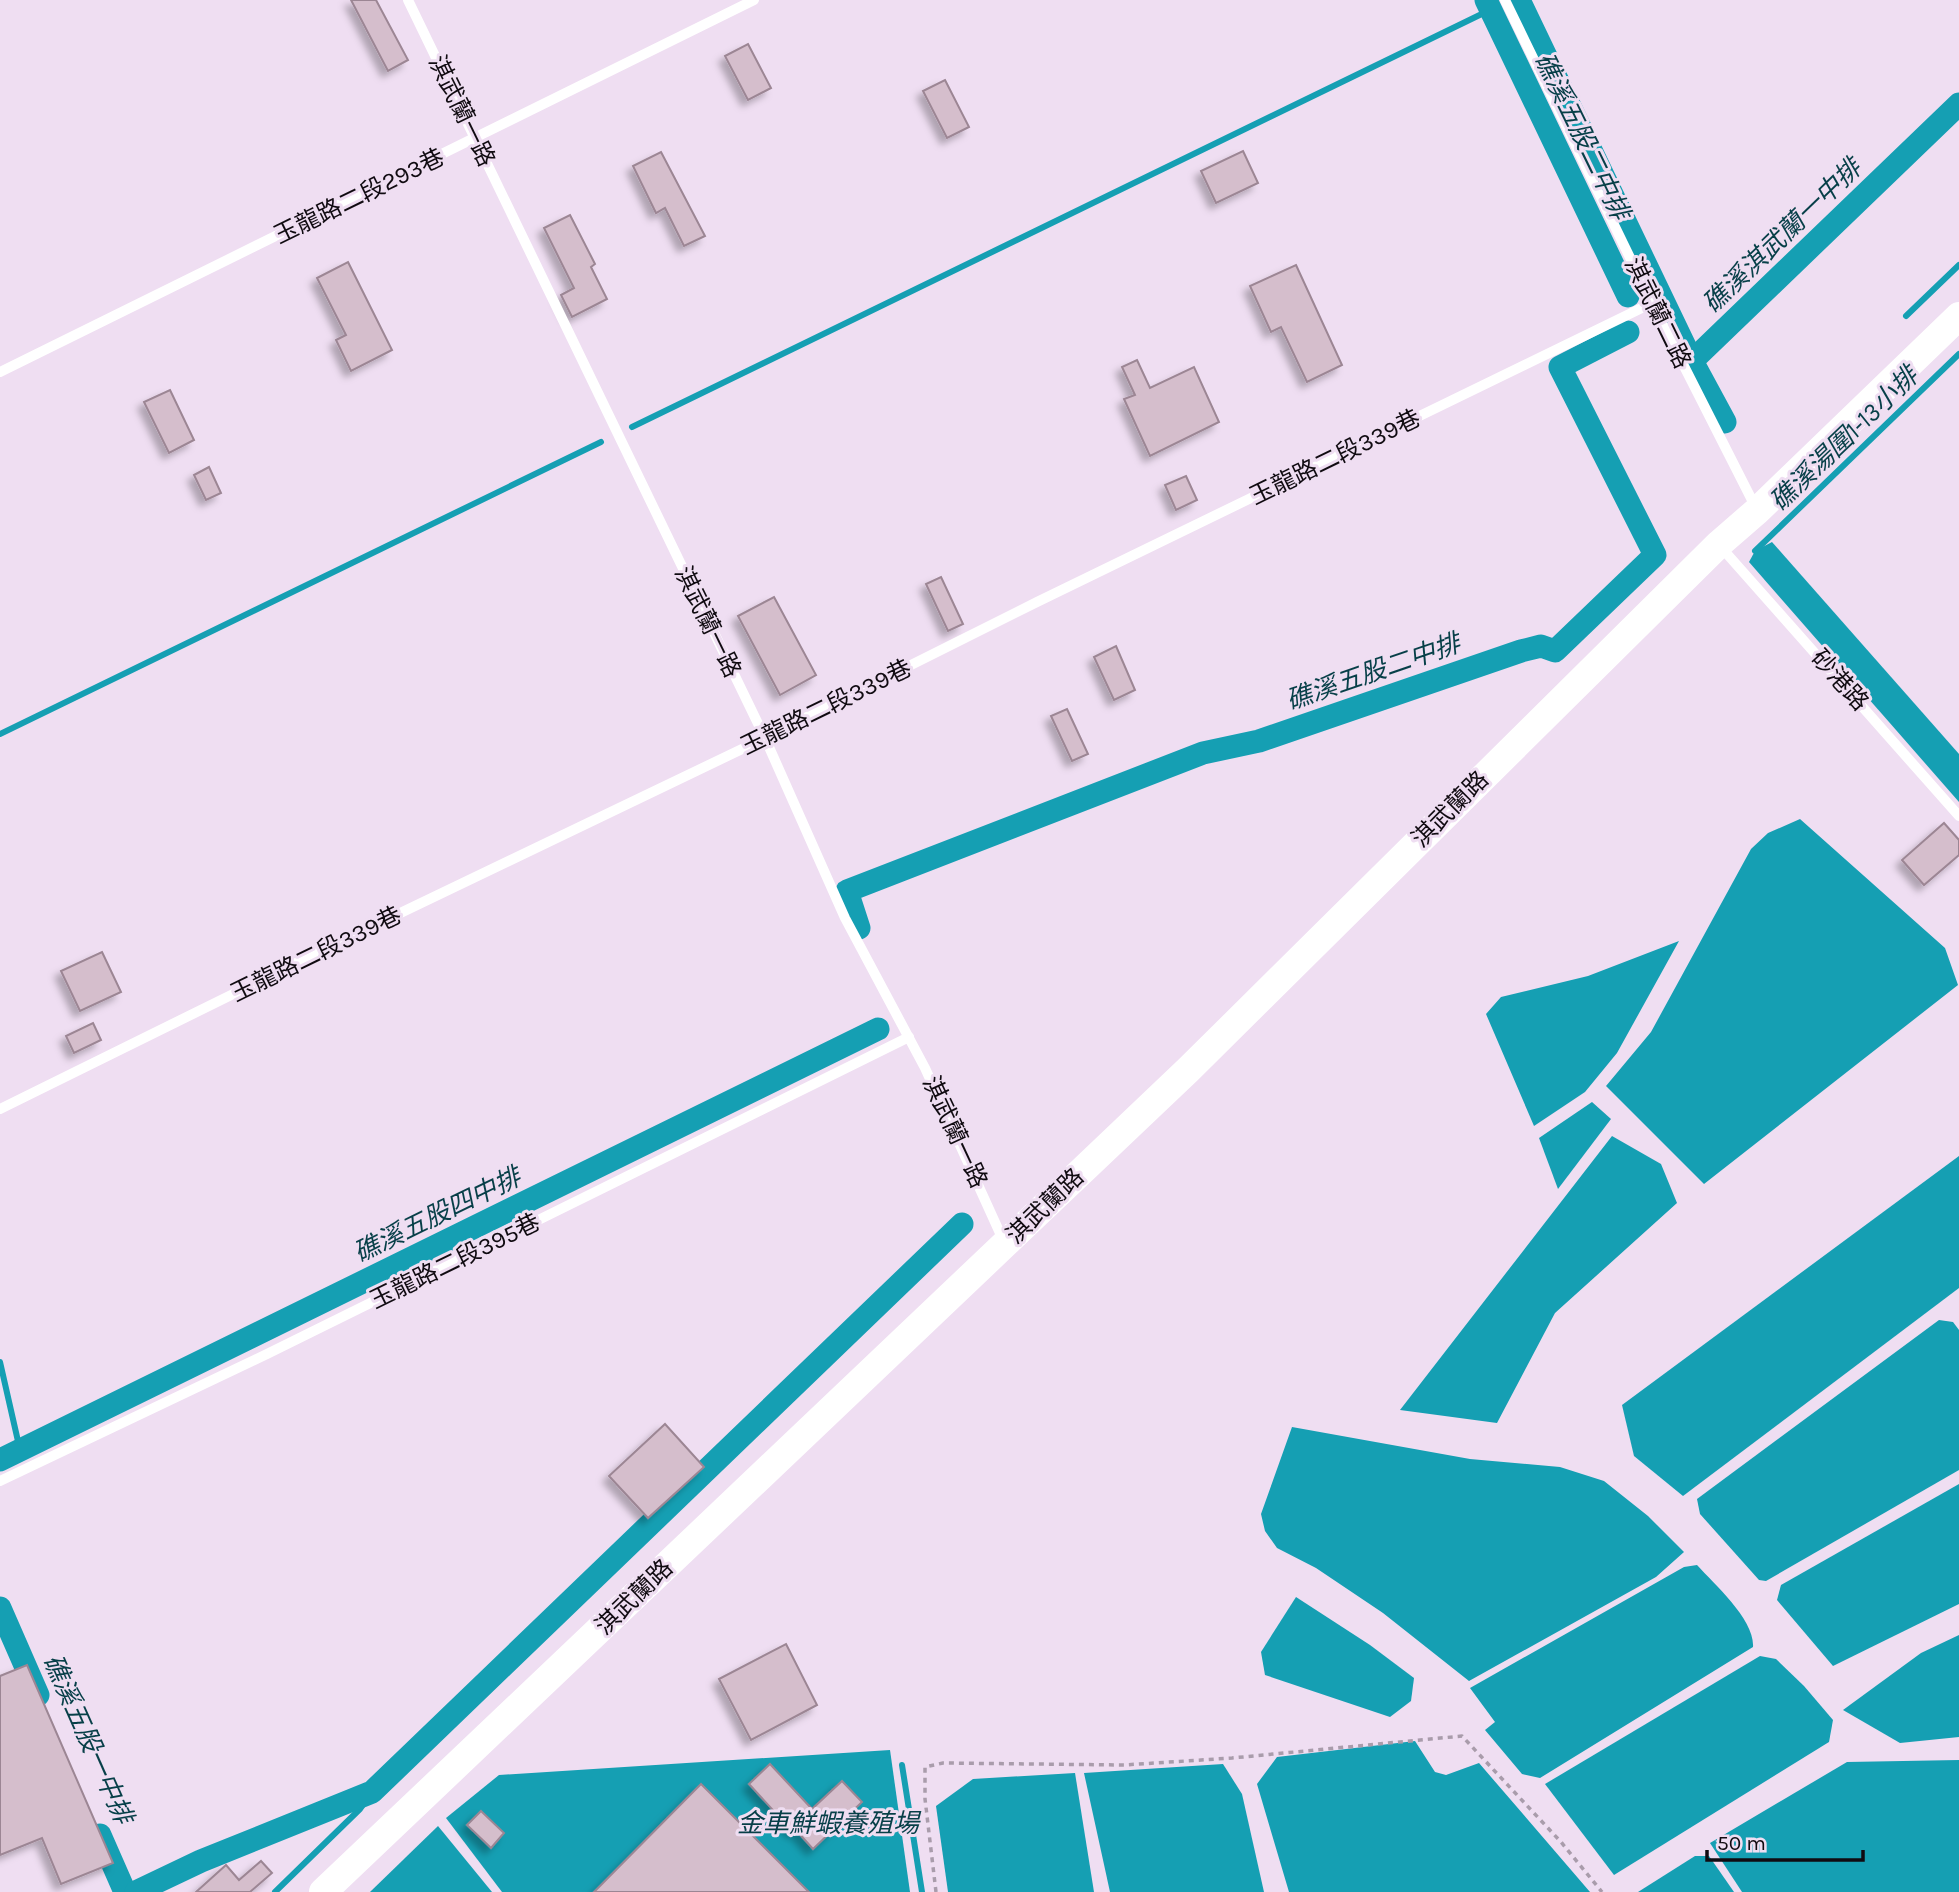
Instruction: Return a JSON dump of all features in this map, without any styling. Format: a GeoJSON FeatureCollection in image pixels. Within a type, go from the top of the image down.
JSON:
{"type":"FeatureCollection","features":[{"type":"Feature","properties":{"kind":"street","name":"淇武蘭路"},"geometry":{"type":"LineString","coordinates":[[323,1892],[1188,1070],[1718,544],[1757,511],[1959,316]]}},
{"type":"Feature","properties":{"kind":"lane","name":"淇武蘭一路"},"geometry":{"type":"LineString","coordinates":[[408,0],[765,738],[845,918],[909,1037],[1005,1244]]}},
{"type":"Feature","properties":{"kind":"lane","name":"玉龍路二段293巷"},"geometry":{"type":"LineString","coordinates":[[0,372],[754,0]]}},
{"type":"Feature","properties":{"kind":"lane","name":"淇武蘭二路"},"geometry":{"type":"LineString","coordinates":[[1505,0],[1652,303],[1757,511]]}},
{"type":"Feature","properties":{"kind":"lane","name":"玉龍路二段339巷"},"geometry":{"type":"LineString","coordinates":[[0,1109],[1652,303]]}},
{"type":"Feature","properties":{"kind":"lane","name":"砂港路"},"geometry":{"type":"LineString","coordinates":[[1718,544],[1959,816]]}},
{"type":"Feature","properties":{"kind":"lane","name":"玉龍路二段395巷"},"geometry":{"type":"LineString","coordinates":[[0,1482],[279,1348],[909,1037]]}},
{"type":"Feature","properties":{"kind":"path"},"geometry":{"type":"LineString","coordinates":[[936,1892],[925,1799],[925,1767],[943,1763],[1138,1764],[1232,1758],[1462,1736],[1561,1842],[1602,1892]]}},
{"type":"Feature","properties":{"kind":"water"},"geometry":{"type":"Polygon","coordinates":[[[1772,542],[1959,754],[1959,802],[1749,562],[1755,551],[1772,542]]]}},
{"type":"Feature","properties":{"kind":"water"},"geometry":{"type":"Polygon","coordinates":[[[1800,819],[1945,948],[1958,985],[1704,1184],[1606,1086],[1651,1032],[1751,849],[1768,833],[1800,819]]]}},
{"type":"Feature","properties":{"kind":"water"},"geometry":{"type":"Polygon","coordinates":[[[1679,941],[1617,1053],[1585,1092],[1534,1126],[1486,1014],[1501,997],[1588,976],[1679,941]]]}},
{"type":"Feature","properties":{"kind":"water"},"geometry":{"type":"Polygon","coordinates":[[[1592,1102],[1611,1119],[1558,1189],[1539,1138],[1592,1102]]]}},
{"type":"Feature","properties":{"kind":"water"},"geometry":{"type":"Polygon","coordinates":[[[1612,1136],[1661,1164],[1677,1203],[1555,1313],[1497,1423],[1400,1410],[1612,1136]]]}},
{"type":"Feature","properties":{"kind":"water"},"geometry":{"type":"Polygon","coordinates":[[[1959,1156],[1959,1288],[1683,1496],[1634,1456],[1622,1405],[1959,1156]]]}},
{"type":"Feature","properties":{"kind":"water"},"geometry":{"type":"Polygon","coordinates":[[[1939,1320],[1953,1322],[1959,1330],[1959,1470],[1766,1581],[1759,1580],[1700,1514],[1697,1499],[1939,1320]]]}},
{"type":"Feature","properties":{"kind":"water"},"geometry":{"type":"Polygon","coordinates":[[[1292,1427],[1470,1459],[1560,1467],[1604,1481],[1648,1516],[1684,1552],[1656,1577],[1469,1681],[1383,1613],[1316,1568],[1277,1548],[1265,1531],[1261,1514],[1292,1427]]]}},
{"type":"Feature","properties":{"kind":"water"},"geometry":{"type":"Polygon","coordinates":[[[1959,1484],[1959,1604],[1833,1666],[1777,1600],[1781,1585],[1959,1484]]]}},
{"type":"Feature","properties":{"kind":"water"},"geometry":{"type":"Polygon","coordinates":[[[1697,1565],[1741,1614],[1752,1637],[1753,1647],[1540,1778],[1522,1774],[1485,1730],[1495,1722],[1470,1688],[1684,1567],[1697,1565]]]}},
{"type":"Feature","properties":{"kind":"water"},"geometry":{"type":"Polygon","coordinates":[[[1296,1597],[1370,1645],[1414,1678],[1411,1701],[1390,1717],[1265,1675],[1261,1652],[1296,1597]]]}},
{"type":"Feature","properties":{"kind":"water"},"geometry":{"type":"Polygon","coordinates":[[[1959,1635],[1959,1737],[1900,1743],[1843,1710],[1921,1653],[1959,1635]]]}},
{"type":"Feature","properties":{"kind":"water"},"geometry":{"type":"Polygon","coordinates":[[[1760,1656],[1776,1659],[1833,1720],[1829,1742],[1614,1875],[1545,1784],[1760,1656]]]}},
{"type":"Feature","properties":{"kind":"water"},"geometry":{"type":"Polygon","coordinates":[[[1415,1741],[1435,1772],[1446,1775],[1479,1763],[1590,1892],[1289,1892],[1257,1784],[1277,1757],[1415,1741]]]}},
{"type":"Feature","properties":{"kind":"water","name":"金車鮮蝦養殖場"},"geometry":{"type":"Polygon","coordinates":[[[890,1750],[910,1892],[502,1892],[446,1818],[499,1775],[890,1750]]]}},
{"type":"Feature","properties":{"kind":"water"},"geometry":{"type":"Polygon","coordinates":[[[1959,1760],[1959,1892],[1742,1892],[1710,1843],[1847,1762],[1959,1760]]]}},
{"type":"Feature","properties":{"kind":"water"},"geometry":{"type":"Polygon","coordinates":[[[1223,1764],[1242,1794],[1264,1892],[1110,1892],[1084,1773],[1223,1764]]]}},
{"type":"Feature","properties":{"kind":"water"},"geometry":{"type":"Polygon","coordinates":[[[1075,1773],[1094,1892],[948,1892],[936,1806],[973,1779],[1075,1773]]]}},
{"type":"Feature","properties":{"kind":"water"},"geometry":{"type":"Polygon","coordinates":[[[438,1826],[492,1892],[370,1892],[438,1826]]]}},
{"type":"Feature","properties":{"kind":"water"},"geometry":{"type":"Polygon","coordinates":[[[1695,1856],[1709,1856],[1734,1892],[1638,1892],[1695,1856]]]}},
{"type":"Feature","properties":{"kind":"building"},"geometry":{"type":"Polygon","coordinates":[[[351,0],[376,0],[408,60],[388,71],[351,0]]]}},
{"type":"Feature","properties":{"kind":"building"},"geometry":{"type":"Polygon","coordinates":[[[748,44],[771,88],[748,100],[725,56],[748,44]]]}},
{"type":"Feature","properties":{"kind":"building"},"geometry":{"type":"Polygon","coordinates":[[[945,80],[969,127],[947,138],[923,91],[945,80]]]}},
{"type":"Feature","properties":{"kind":"building"},"geometry":{"type":"Polygon","coordinates":[[[1243,151],[1258,183],[1216,203],[1201,171],[1243,151]]]}},
{"type":"Feature","properties":{"kind":"building"},"geometry":{"type":"Polygon","coordinates":[[[661,152],[705,236],[684,246],[665,208],[656,213],[633,166],[661,152]]]}},
{"type":"Feature","properties":{"kind":"building"},"geometry":{"type":"Polygon","coordinates":[[[570,215],[595,264],[591,267],[607,299],[572,317],[561,295],[574,288],[544,228],[570,215]]]}},
{"type":"Feature","properties":{"kind":"building"},"geometry":{"type":"Polygon","coordinates":[[[348,262],[392,350],[351,371],[336,340],[346,335],[317,278],[348,262]]]}},
{"type":"Feature","properties":{"kind":"building"},"geometry":{"type":"Polygon","coordinates":[[[1296,265],[1342,365],[1307,382],[1281,327],[1271,332],[1250,286],[1296,265]]]}},
{"type":"Feature","properties":{"kind":"building"},"geometry":{"type":"Polygon","coordinates":[[[1137,360],[1150,388],[1194,367],[1219,422],[1150,456],[1124,399],[1135,395],[1122,367],[1137,360]]]}},
{"type":"Feature","properties":{"kind":"building"},"geometry":{"type":"Polygon","coordinates":[[[170,390],[194,440],[169,453],[144,402],[170,390]]]}},
{"type":"Feature","properties":{"kind":"building"},"geometry":{"type":"Polygon","coordinates":[[[209,467],[221,493],[206,500],[194,475],[209,467]]]}},
{"type":"Feature","properties":{"kind":"building"},"geometry":{"type":"Polygon","coordinates":[[[1186,476],[1197,500],[1176,510],[1165,485],[1186,476]]]}},
{"type":"Feature","properties":{"kind":"building"},"geometry":{"type":"Polygon","coordinates":[[[941,577],[963,624],[948,631],[926,584],[941,577]]]}},
{"type":"Feature","properties":{"kind":"building"},"geometry":{"type":"Polygon","coordinates":[[[774,597],[816,675],[780,695],[738,616],[774,597]]]}},
{"type":"Feature","properties":{"kind":"building"},"geometry":{"type":"Polygon","coordinates":[[[1116,646],[1135,690],[1114,700],[1094,657],[1116,646]]]}},
{"type":"Feature","properties":{"kind":"building"},"geometry":{"type":"Polygon","coordinates":[[[1067,709],[1088,754],[1072,761],[1051,716],[1067,709]]]}},
{"type":"Feature","properties":{"kind":"building"},"geometry":{"type":"Polygon","coordinates":[[[1944,823],[1959,840],[1959,855],[1924,885],[1902,860],[1944,823]]]}},
{"type":"Feature","properties":{"kind":"building"},"geometry":{"type":"Polygon","coordinates":[[[102,952],[121,992],[80,1011],[61,971],[102,952]]]}},
{"type":"Feature","properties":{"kind":"building"},"geometry":{"type":"Polygon","coordinates":[[[93,1023],[101,1040],[74,1053],[66,1036],[93,1023]]]}},
{"type":"Feature","properties":{"kind":"building"},"geometry":{"type":"Polygon","coordinates":[[[665,1424],[704,1467],[648,1518],[609,1476],[665,1424]]]}},
{"type":"Feature","properties":{"kind":"building"},"geometry":{"type":"Polygon","coordinates":[[[786,1644],[817,1705],[751,1740],[719,1679],[786,1644]]]}},
{"type":"Feature","properties":{"kind":"building"},"geometry":{"type":"Polygon","coordinates":[[[27,1665],[113,1863],[61,1884],[42,1838],[0,1855],[0,1676],[27,1665]]]}},
{"type":"Feature","properties":{"kind":"building"},"geometry":{"type":"Polygon","coordinates":[[[770,1764],[812,1809],[842,1781],[862,1802],[813,1849],[795,1829],[793,1832],[749,1784],[770,1764]]]}},
{"type":"Feature","properties":{"kind":"building"},"geometry":{"type":"Polygon","coordinates":[[[701,1784],[809,1892],[594,1892],[701,1784]]]}},
{"type":"Feature","properties":{"kind":"building"},"geometry":{"type":"Polygon","coordinates":[[[481,1811],[504,1833],[491,1848],[467,1825],[481,1811]]]}},
{"type":"Feature","properties":{"kind":"building"},"geometry":{"type":"Polygon","coordinates":[[[261,1861],[272,1873],[250,1892],[196,1892],[226,1865],[239,1880],[261,1861]]]}},
{"type":"Feature","properties":{"kind":"waterway","name":"礁溪五股二中排"},"geometry":{"type":"LineString","coordinates":[[1486,0],[1628,296]]}},
{"type":"Feature","properties":{"kind":"waterway"},"geometry":{"type":"LineString","coordinates":[[1519,0],[1692,361]]}},
{"type":"Feature","properties":{"kind":"waterway"},"geometry":{"type":"LineString","coordinates":[[632,427],[1492,9]]}},
{"type":"Feature","properties":{"kind":"waterway","name":"礁溪淇武蘭一中排"},"geometry":{"type":"LineString","coordinates":[[1725,422],[1692,361],[1959,104]]}},
{"type":"Feature","properties":{"kind":"waterway"},"geometry":{"type":"LineString","coordinates":[[1906,316],[1959,265]]}},
{"type":"Feature","properties":{"kind":"waterway","name":"礁溪五股二中排"},"geometry":{"type":"LineString","coordinates":[[859,928],[847,891],[1203,753],[1259,741],[1521,651],[1541,646],[1555,651],[1655,555],[1560,367],[1628,332]]}},
{"type":"Feature","properties":{"kind":"waterway","name":"礁溪湯圍1-13小排"},"geometry":{"type":"LineString","coordinates":[[1755,551],[1959,354]]}},
{"type":"Feature","properties":{"kind":"waterway"},"geometry":{"type":"LineString","coordinates":[[0,734],[601,442]]}},
{"type":"Feature","properties":{"kind":"waterway","name":"礁溪五股四中排"},"geometry":{"type":"LineString","coordinates":[[0,1460],[878,1029]]}},
{"type":"Feature","properties":{"kind":"waterway"},"geometry":{"type":"LineString","coordinates":[[136,1892],[201,1861],[372,1792],[962,1224]]}},
{"type":"Feature","properties":{"kind":"waterway","name":"礁溪五股一中排"},"geometry":{"type":"LineString","coordinates":[[0,1362],[20,1450]]}},
{"type":"Feature","properties":{"kind":"waterway","name":"礁溪五股一中排"},"geometry":{"type":"LineString","coordinates":[[0,1608],[38,1695]]}},
{"type":"Feature","properties":{"kind":"waterway"},"geometry":{"type":"LineString","coordinates":[[902,1765],[922,1892]]}},
{"type":"Feature","properties":{"kind":"waterway"},"geometry":{"type":"LineString","coordinates":[[275,1892],[360,1809],[372,1792]]}},
{"type":"Feature","properties":{"kind":"waterway","name":"礁溪五股一中排"},"geometry":{"type":"LineString","coordinates":[[100,1835],[125,1892]]}}]}
